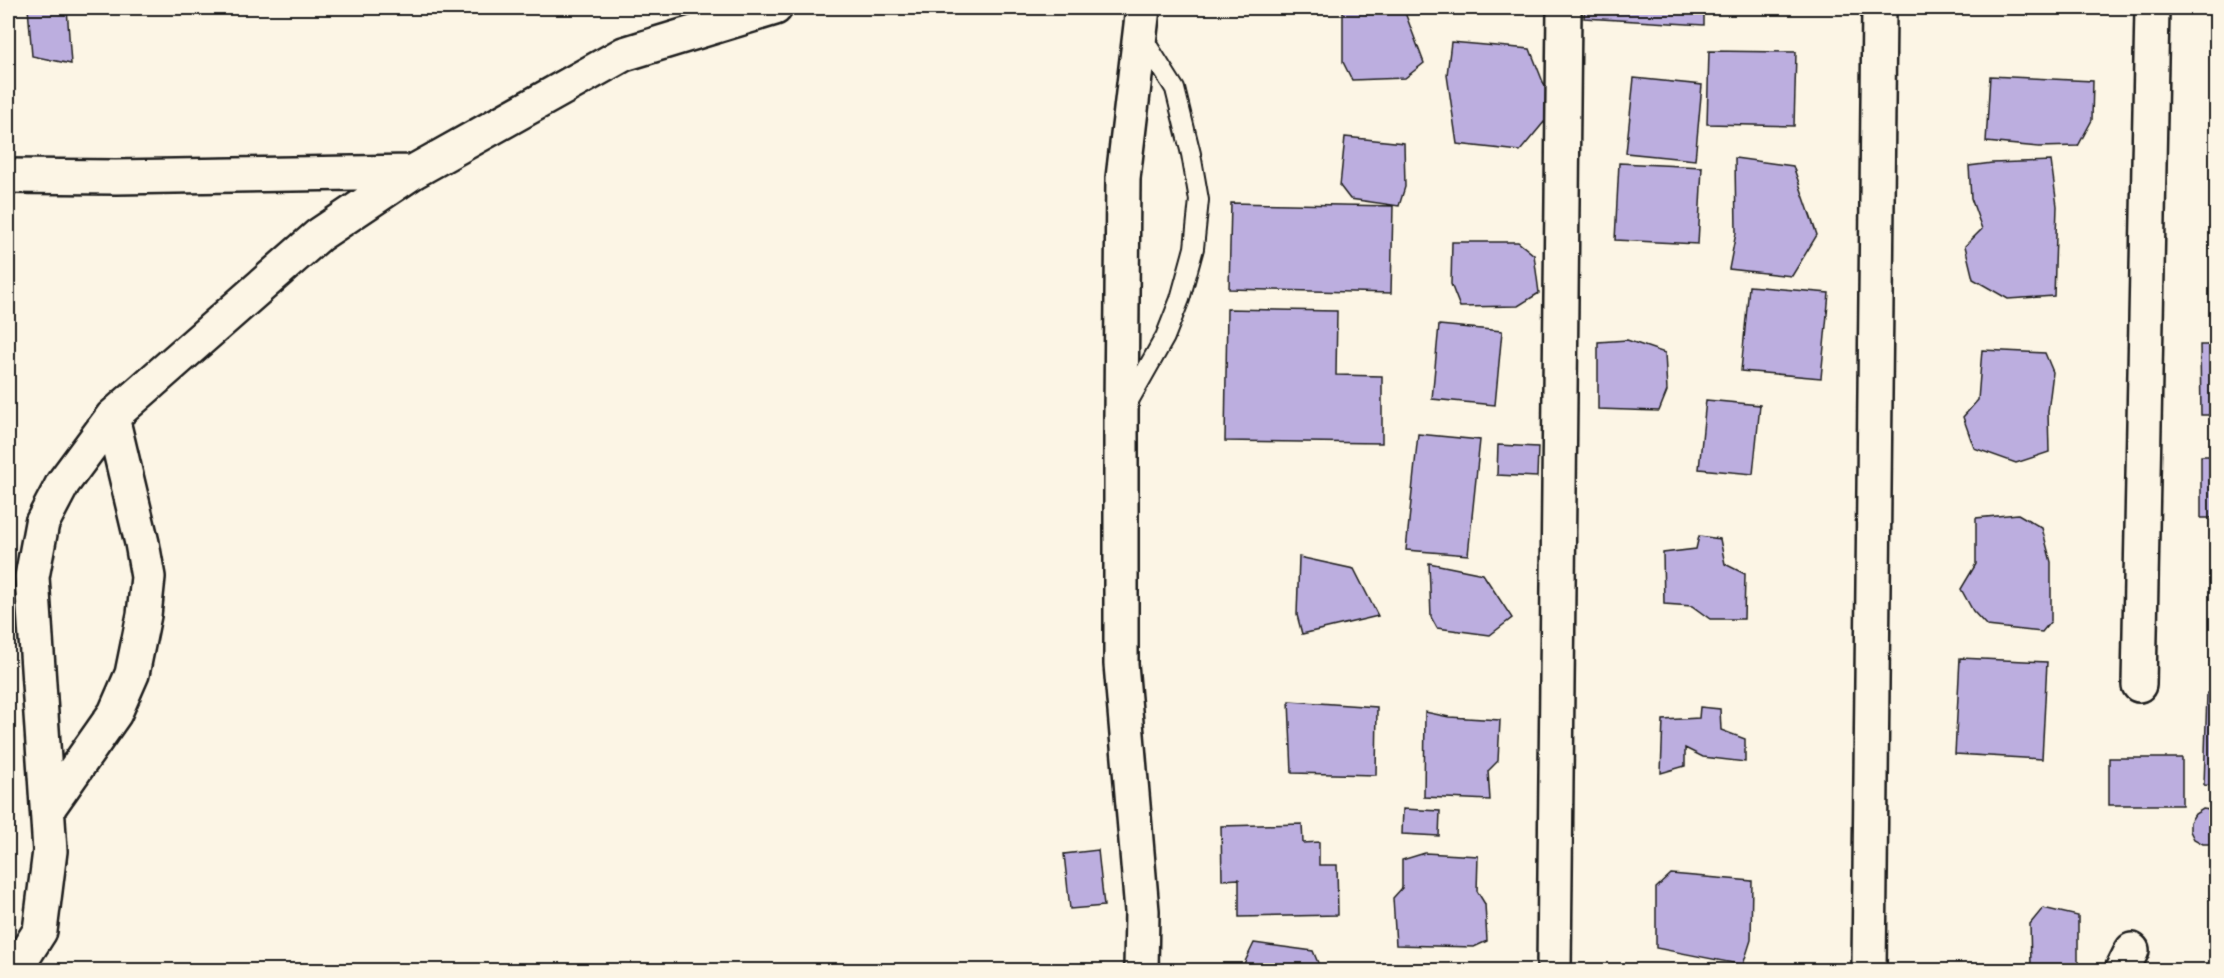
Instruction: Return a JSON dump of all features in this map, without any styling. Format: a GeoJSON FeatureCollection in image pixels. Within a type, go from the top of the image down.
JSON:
{"type":"FeatureCollection","features":[{"type":"Feature","properties":{"kind":"street"},"geometry":{"type":"LineString","coordinates":[[15,970],[40,931],[50,851],[49,807],[32,577],[42,523],[63,483],[112,417],[318,235],[413,171],[624,54],[776,8]]}},
{"type":"Feature","properties":{"kind":"street"},"geometry":{"type":"LineString","coordinates":[[1554,970],[1564,8]]}},
{"type":"Feature","properties":{"kind":"street"},"geometry":{"type":"LineString","coordinates":[[1869,970],[1879,8]]}},
{"type":"Feature","properties":{"kind":"street"},"geometry":{"type":"LineString","coordinates":[[2139,685],[2152,8]]}},
{"type":"Feature","properties":{"kind":"street"},"geometry":{"type":"LineString","coordinates":[[1141,970],[1143,911],[1121,664],[1121,415],[1123,178],[1142,21]]}},
{"type":"Feature","properties":{"kind":"street"},"geometry":{"type":"LineString","coordinates":[[8,176],[116,177],[413,171]]}},
{"type":"Feature","properties":{"kind":"street"},"geometry":{"type":"LineString","coordinates":[[49,807],[115,713],[132,674],[144,615],[148,577],[112,417]]}},
{"type":"Feature","properties":{"kind":"lane"},"geometry":{"type":"LineString","coordinates":[[1121,415],[1165,337],[1180,299],[1194,248],[1199,200],[1191,154],[1174,89],[1142,21]]}},
{"type":"Feature","properties":{"kind":"building"},"geometry":{"type":"Polygon","coordinates":[[[28,8],[67,8],[71,64],[32,56],[28,8]]]}},
{"type":"Feature","properties":{"kind":"building"},"geometry":{"type":"Polygon","coordinates":[[[1343,8],[1404,10],[1424,63],[1405,78],[1352,80],[1343,62],[1343,8]]]}},
{"type":"Feature","properties":{"kind":"building"},"geometry":{"type":"Polygon","coordinates":[[[1585,8],[1704,8],[1704,25],[1584,18],[1585,8]]]}},
{"type":"Feature","properties":{"kind":"building"},"geometry":{"type":"Polygon","coordinates":[[[1451,42],[1530,49],[1554,110],[1520,151],[1457,144],[1447,75],[1451,42]]]}},
{"type":"Feature","properties":{"kind":"building"},"geometry":{"type":"Polygon","coordinates":[[[1709,51],[1796,52],[1794,126],[1707,124],[1709,51]]]}},
{"type":"Feature","properties":{"kind":"building"},"geometry":{"type":"Polygon","coordinates":[[[1990,76],[2093,81],[2092,120],[2078,146],[2039,147],[1986,142],[1990,76]]]}},
{"type":"Feature","properties":{"kind":"building"},"geometry":{"type":"Polygon","coordinates":[[[1634,78],[1702,85],[1695,160],[1626,153],[1634,78]]]}},
{"type":"Feature","properties":{"kind":"building"},"geometry":{"type":"Polygon","coordinates":[[[1345,137],[1404,143],[1405,187],[1399,206],[1350,199],[1340,186],[1345,137]]]}},
{"type":"Feature","properties":{"kind":"building"},"geometry":{"type":"Polygon","coordinates":[[[1735,158],[1793,166],[1817,235],[1792,276],[1729,269],[1736,233],[1735,158]]]}},
{"type":"Feature","properties":{"kind":"building"},"geometry":{"type":"Polygon","coordinates":[[[2051,161],[2057,206],[2054,296],[2008,299],[1973,279],[1965,246],[1982,229],[1971,198],[1969,166],[2051,161]]]}},
{"type":"Feature","properties":{"kind":"building"},"geometry":{"type":"Polygon","coordinates":[[[1619,163],[1702,167],[1698,244],[1615,240],[1619,163]]]}},
{"type":"Feature","properties":{"kind":"building"},"geometry":{"type":"Polygon","coordinates":[[[1231,203],[1393,206],[1391,293],[1229,289],[1231,203]]]}},
{"type":"Feature","properties":{"kind":"building"},"geometry":{"type":"Polygon","coordinates":[[[1452,242],[1518,242],[1534,255],[1539,293],[1518,306],[1460,307],[1451,284],[1452,242]]]}},
{"type":"Feature","properties":{"kind":"building"},"geometry":{"type":"Polygon","coordinates":[[[1749,286],[1829,293],[1821,378],[1741,371],[1749,286]]]}},
{"type":"Feature","properties":{"kind":"building"},"geometry":{"type":"Polygon","coordinates":[[[1227,309],[1337,311],[1336,375],[1382,376],[1382,443],[1225,441],[1227,309]]]}},
{"type":"Feature","properties":{"kind":"building"},"geometry":{"type":"Polygon","coordinates":[[[1439,325],[1502,331],[1495,405],[1432,399],[1439,325]]]}},
{"type":"Feature","properties":{"kind":"building"},"geometry":{"type":"Polygon","coordinates":[[[1627,340],[1665,353],[1667,391],[1659,411],[1598,409],[1598,342],[1627,340]]]}},
{"type":"Feature","properties":{"kind":"building"},"geometry":{"type":"Polygon","coordinates":[[[2200,345],[2216,345],[2216,415],[2201,415],[2200,345]]]}},
{"type":"Feature","properties":{"kind":"building"},"geometry":{"type":"Polygon","coordinates":[[[1982,350],[2045,353],[2053,372],[2048,412],[2049,452],[2016,463],[1974,448],[1963,417],[1978,400],[1982,350]]]}},
{"type":"Feature","properties":{"kind":"building"},"geometry":{"type":"Polygon","coordinates":[[[1706,400],[1760,405],[1753,474],[1699,469],[1706,400]]]}},
{"type":"Feature","properties":{"kind":"building"},"geometry":{"type":"Polygon","coordinates":[[[1418,434],[1480,440],[1468,555],[1406,550],[1418,434]]]}},
{"type":"Feature","properties":{"kind":"building"},"geometry":{"type":"Polygon","coordinates":[[[1498,445],[1538,447],[1537,477],[1497,475],[1498,445]]]}},
{"type":"Feature","properties":{"kind":"building"},"geometry":{"type":"Polygon","coordinates":[[[2201,456],[2216,456],[2216,518],[2201,518],[2201,456]]]}},
{"type":"Feature","properties":{"kind":"building"},"geometry":{"type":"Polygon","coordinates":[[[2018,514],[2042,528],[2051,562],[2051,621],[2042,632],[1987,626],[1973,611],[1961,589],[1976,564],[1976,518],[2018,514]]]}},
{"type":"Feature","properties":{"kind":"building"},"geometry":{"type":"Polygon","coordinates":[[[1699,536],[1720,539],[1725,564],[1745,574],[1744,619],[1710,619],[1692,606],[1664,604],[1663,553],[1696,549],[1699,536]]]}},
{"type":"Feature","properties":{"kind":"building"},"geometry":{"type":"Polygon","coordinates":[[[1299,557],[1354,569],[1378,616],[1302,634],[1297,615],[1299,557]]]}},
{"type":"Feature","properties":{"kind":"building"},"geometry":{"type":"Polygon","coordinates":[[[1429,563],[1483,574],[1512,618],[1490,635],[1437,628],[1431,617],[1429,563]]]}},
{"type":"Feature","properties":{"kind":"building"},"geometry":{"type":"Polygon","coordinates":[[[1960,658],[2047,662],[2042,759],[1955,754],[1960,658]]]}},
{"type":"Feature","properties":{"kind":"building"},"geometry":{"type":"Polygon","coordinates":[[[2207,693],[2216,693],[2216,786],[2204,785],[2207,693]]]}},
{"type":"Feature","properties":{"kind":"building"},"geometry":{"type":"Polygon","coordinates":[[[1289,701],[1377,707],[1376,775],[1292,773],[1289,701]]]}},
{"type":"Feature","properties":{"kind":"building"},"geometry":{"type":"Polygon","coordinates":[[[1700,707],[1720,709],[1721,730],[1745,739],[1745,762],[1703,757],[1685,748],[1685,766],[1661,773],[1663,720],[1699,718],[1700,707]]]}},
{"type":"Feature","properties":{"kind":"building"},"geometry":{"type":"Polygon","coordinates":[[[1425,712],[1449,717],[1500,720],[1498,761],[1488,771],[1490,800],[1424,797],[1425,712]]]}},
{"type":"Feature","properties":{"kind":"building"},"geometry":{"type":"Polygon","coordinates":[[[2109,758],[2182,758],[2182,805],[2109,805],[2109,758]]]}},
{"type":"Feature","properties":{"kind":"building"},"geometry":{"type":"Polygon","coordinates":[[[1403,809],[1440,811],[1439,836],[1402,834],[1403,809]]]}},
{"type":"Feature","properties":{"kind":"building"},"geometry":{"type":"Polygon","coordinates":[[[2203,809],[2216,811],[2216,842],[2212,844],[2203,844],[2194,839],[2190,831],[2190,822],[2195,814],[2203,809]]]}},
{"type":"Feature","properties":{"kind":"building"},"geometry":{"type":"Polygon","coordinates":[[[1302,824],[1303,843],[1319,842],[1319,865],[1337,865],[1338,915],[1239,917],[1239,879],[1222,880],[1221,826],[1302,824]]]}},
{"type":"Feature","properties":{"kind":"building"},"geometry":{"type":"Polygon","coordinates":[[[2215,845],[2216,928],[2212,928],[2215,845]]]}},
{"type":"Feature","properties":{"kind":"building"},"geometry":{"type":"Polygon","coordinates":[[[1098,850],[1104,906],[1070,909],[1064,854],[1098,850]]]}},
{"type":"Feature","properties":{"kind":"building"},"geometry":{"type":"Polygon","coordinates":[[[1425,853],[1478,856],[1477,891],[1485,904],[1487,941],[1474,947],[1396,945],[1393,898],[1402,888],[1402,860],[1425,853]]]}},
{"type":"Feature","properties":{"kind":"building"},"geometry":{"type":"Polygon","coordinates":[[[1671,874],[1752,881],[1751,940],[1743,965],[1656,948],[1656,888],[1671,874]]]}},
{"type":"Feature","properties":{"kind":"building"},"geometry":{"type":"Polygon","coordinates":[[[2043,908],[2078,916],[2078,970],[2016,970],[2016,967],[2031,966],[2030,924],[2043,908]]]}},
{"type":"Feature","properties":{"kind":"building"},"geometry":{"type":"Polygon","coordinates":[[[1254,943],[1313,951],[1321,970],[1241,970],[1254,943]]]}}]}
